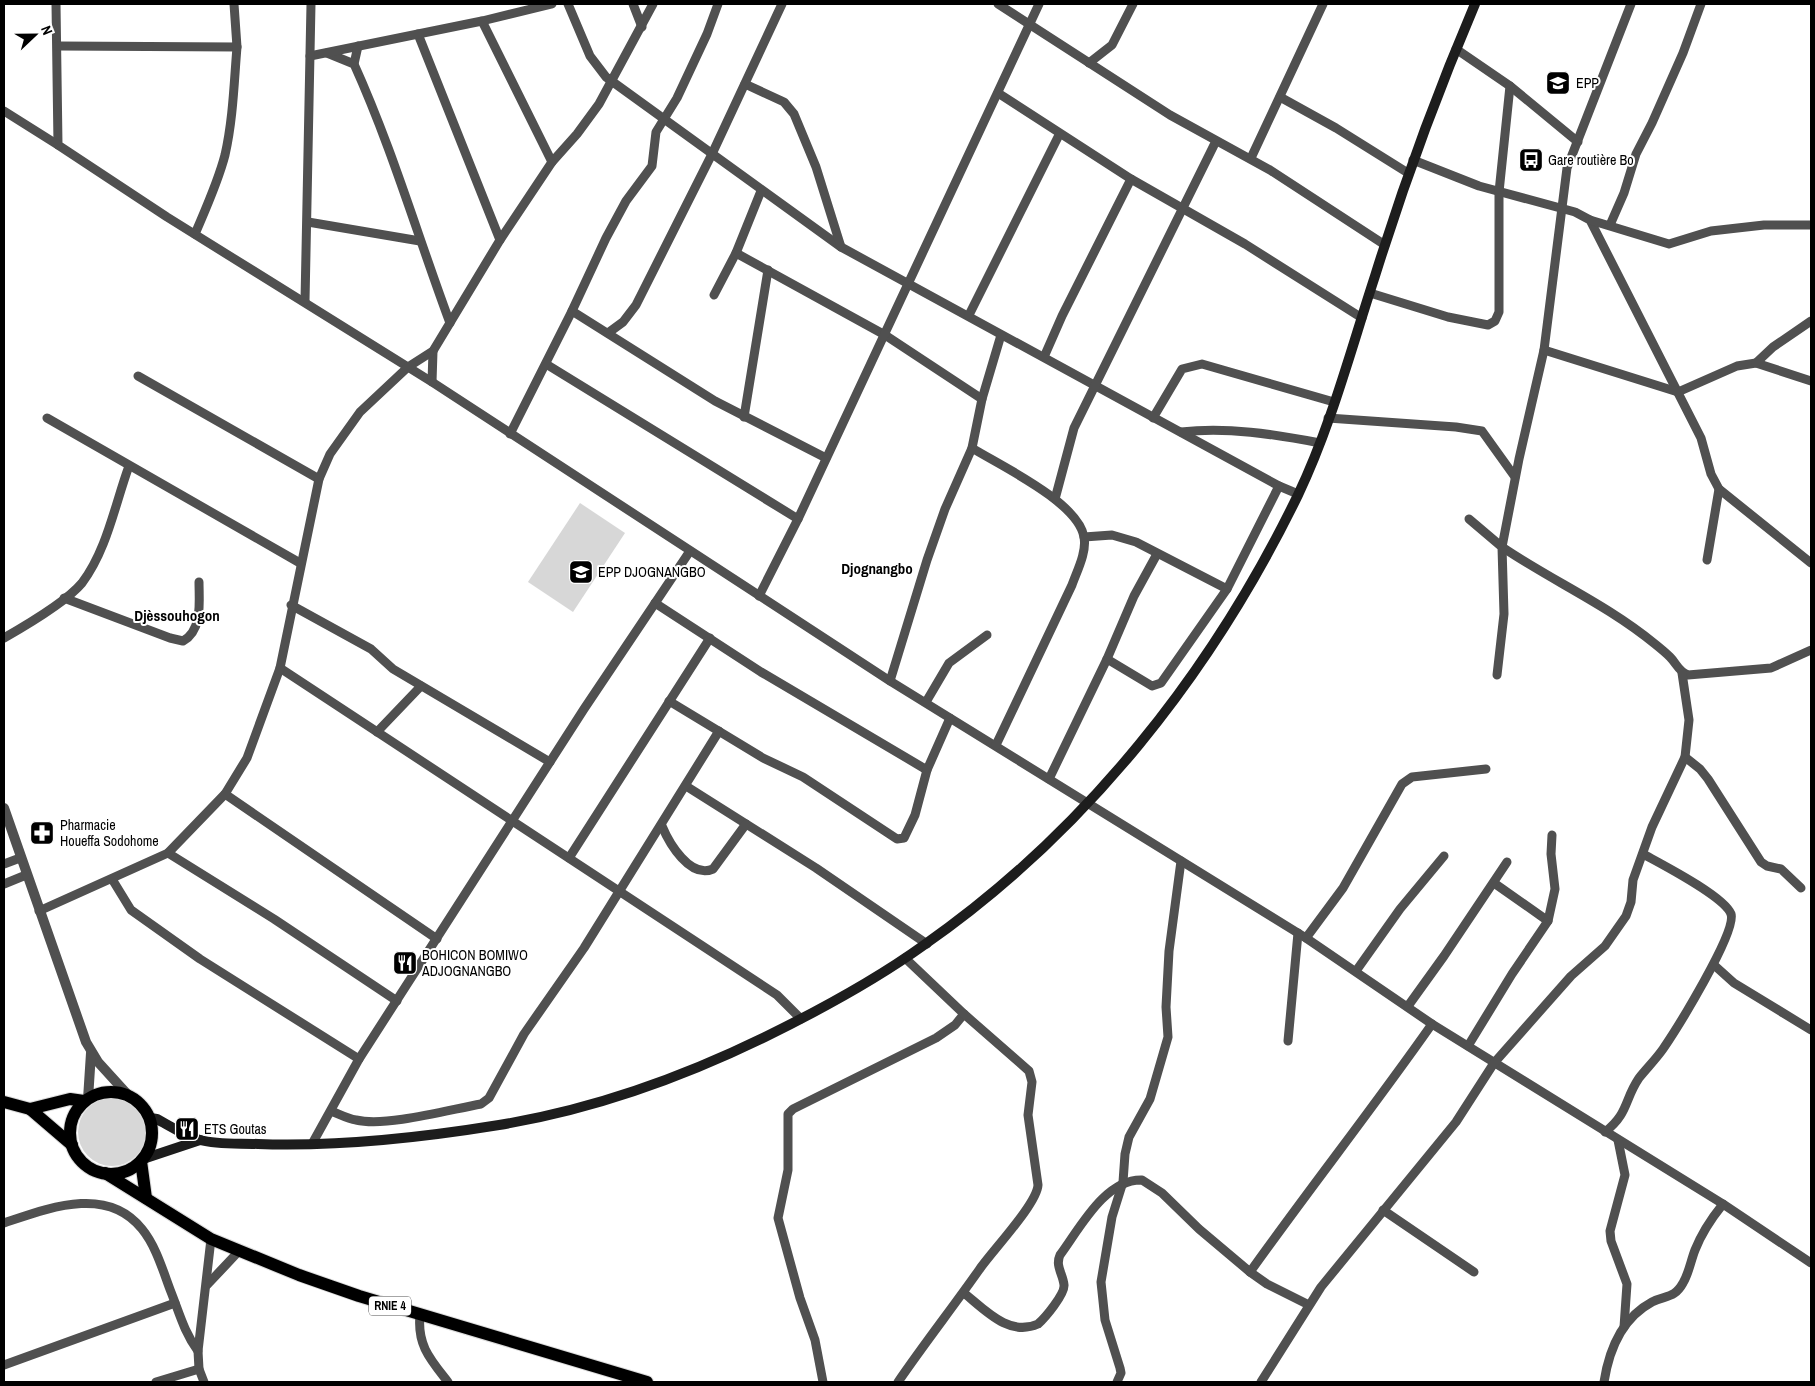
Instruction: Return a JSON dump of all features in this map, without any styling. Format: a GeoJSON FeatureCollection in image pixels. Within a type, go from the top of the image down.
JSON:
{"type":"FeatureCollection","features":[{"type":"Feature","properties":{"kind":"main road"},"geometry":{"type":"LineString","coordinates":[[105,1173],[125,1172],[142,1160],[200,1140],[312,1144],[403,1139],[516,1122],[556,1113],[643,1088],[684,1073],[801,1019],[927,944],[1018,871],[1088,803],[1123,765],[1183,688],[1237,606],[1298,494],[1320,443],[1413,160],[1475,4]]}},
{"type":"Feature","properties":{"kind":"main road","name":"RNIE 4"},"geometry":{"type":"LineString","coordinates":[[30,1109],[70,1099],[86,1100],[103,1092],[120,1092],[128,1095]]}},
{"type":"Feature","properties":{"kind":"main road"},"geometry":{"type":"LineString","coordinates":[[128,1095],[138,1101],[150,1118],[152,1132],[150,1146],[142,1160],[146,1198]]}},
{"type":"Feature","properties":{"kind":"main road"},"geometry":{"type":"LineString","coordinates":[[72,1146],[70,1129],[74,1114],[86,1100]]}},
{"type":"Feature","properties":{"kind":"main road","name":"RNIE 4"},"geometry":{"type":"LineString","coordinates":[[4,1102],[30,1109],[72,1146],[85,1164],[105,1173],[211,1239],[359,1296],[647,1382]]}},
{"type":"Feature","properties":{"kind":"main road"},"geometry":{"type":"LineString","coordinates":[[150,1118],[157,1119],[200,1140]]}},
{"type":"Feature","properties":{"kind":"street"},"geometry":{"type":"LineString","coordinates":[[56,4],[58,145]]}},
{"type":"Feature","properties":{"kind":"street"},"geometry":{"type":"LineString","coordinates":[[195,234],[214,191],[225,154],[232,118],[237,47],[234,4]]}},
{"type":"Feature","properties":{"kind":"street"},"geometry":{"type":"LineString","coordinates":[[305,302],[311,4]]}},
{"type":"Feature","properties":{"kind":"street"},"geometry":{"type":"LineString","coordinates":[[310,56],[482,21],[552,4]]}},
{"type":"Feature","properties":{"kind":"street"},"geometry":{"type":"LineString","coordinates":[[568,4],[590,56],[600,71],[612,82],[761,192],[841,247],[1279,486],[1298,494]]}},
{"type":"Feature","properties":{"kind":"street"},"geometry":{"type":"LineString","coordinates":[[633,4],[642,27]]}},
{"type":"Feature","properties":{"kind":"street"},"geometry":{"type":"LineString","coordinates":[[39,910],[168,854],[226,794],[246,758],[280,668],[291,605],[319,479],[330,454],[360,412],[408,367],[433,351],[500,240],[552,162],[589,119],[612,82],[653,4]]}},
{"type":"Feature","properties":{"kind":"street"},"geometry":{"type":"LineString","coordinates":[[510,434],[572,311],[606,238],[622,209],[652,166],[655,137],[707,34],[718,4]]}},
{"type":"Feature","properties":{"kind":"street"},"geometry":{"type":"LineString","coordinates":[[608,333],[623,322],[636,305],[712,154],[782,4]]}},
{"type":"Feature","properties":{"kind":"street"},"geometry":{"type":"LineString","coordinates":[[998,4],[1089,63],[1216,141],[1251,158],[1385,245]]}},
{"type":"Feature","properties":{"kind":"street"},"geometry":{"type":"LineString","coordinates":[[759,596],[798,519],[1039,4]]}},
{"type":"Feature","properties":{"kind":"street"},"geometry":{"type":"LineString","coordinates":[[1089,63],[1112,45],[1133,4]]}},
{"type":"Feature","properties":{"kind":"street"},"geometry":{"type":"LineString","coordinates":[[1251,158],[1323,4]]}},
{"type":"Feature","properties":{"kind":"street"},"geometry":{"type":"LineString","coordinates":[[1497,675],[1504,621],[1502,547],[1515,477],[1544,350],[1567,168],[1632,4]]}},
{"type":"Feature","properties":{"kind":"street"},"geometry":{"type":"LineString","coordinates":[[1610,225],[1624,193],[1636,154],[1683,53],[1701,4]]}},
{"type":"Feature","properties":{"kind":"street"},"geometry":{"type":"LineString","coordinates":[[482,21],[552,162]]}},
{"type":"Feature","properties":{"kind":"street"},"geometry":{"type":"LineString","coordinates":[[418,34],[500,240]]}},
{"type":"Feature","properties":{"kind":"street"},"geometry":{"type":"LineString","coordinates":[[58,46],[237,47]]}},
{"type":"Feature","properties":{"kind":"street"},"geometry":{"type":"LineString","coordinates":[[358,46],[354,64],[384,136],[450,323]]}},
{"type":"Feature","properties":{"kind":"street"},"geometry":{"type":"LineString","coordinates":[[1456,50],[1510,86],[1578,142]]}},
{"type":"Feature","properties":{"kind":"street"},"geometry":{"type":"LineString","coordinates":[[326,53],[354,64]]}},
{"type":"Feature","properties":{"kind":"street"},"geometry":{"type":"LineString","coordinates":[[745,84],[784,102],[794,114],[816,167],[841,247]]}},
{"type":"Feature","properties":{"kind":"street"},"geometry":{"type":"LineString","coordinates":[[1370,293],[1448,316],[1488,325],[1495,321],[1499,312],[1499,192],[1510,86]]}},
{"type":"Feature","properties":{"kind":"street"},"geometry":{"type":"LineString","coordinates":[[998,93],[1059,135],[1183,208],[1362,318]]}},
{"type":"Feature","properties":{"kind":"street"},"geometry":{"type":"LineString","coordinates":[[1280,97],[1336,128],[1408,174]]}},
{"type":"Feature","properties":{"kind":"street"},"geometry":{"type":"LineString","coordinates":[[4,111],[195,234],[432,382],[890,681],[1302,935],[1432,1024],[1723,1204],[1811,1263]]}},
{"type":"Feature","properties":{"kind":"street"},"geometry":{"type":"LineString","coordinates":[[968,315],[1059,135]]}},
{"type":"Feature","properties":{"kind":"street"},"geometry":{"type":"LineString","coordinates":[[1055,499],[1074,428],[1216,141]]}},
{"type":"Feature","properties":{"kind":"street"},"geometry":{"type":"LineString","coordinates":[[1413,160],[1499,192],[1575,212],[1590,220],[1669,244],[1711,231],[1764,224],[1811,225]]}},
{"type":"Feature","properties":{"kind":"street"},"geometry":{"type":"LineString","coordinates":[[1044,358],[1062,316],[1131,179]]}},
{"type":"Feature","properties":{"kind":"street"},"geometry":{"type":"LineString","coordinates":[[714,295],[736,253],[761,192]]}},
{"type":"Feature","properties":{"kind":"street"},"geometry":{"type":"LineString","coordinates":[[1590,220],[1701,438],[1711,474],[1719,489],[1811,563]]}},
{"type":"Feature","properties":{"kind":"street"},"geometry":{"type":"LineString","coordinates":[[308,222],[420,241]]}},
{"type":"Feature","properties":{"kind":"street"},"geometry":{"type":"LineString","coordinates":[[736,253],[885,335],[982,399]]}},
{"type":"Feature","properties":{"kind":"street"},"geometry":{"type":"LineString","coordinates":[[744,417],[768,270]]}},
{"type":"Feature","properties":{"kind":"street"},"geometry":{"type":"LineString","coordinates":[[572,311],[744,417],[826,458]]}},
{"type":"Feature","properties":{"kind":"street"},"geometry":{"type":"LineString","coordinates":[[1756,363],[1773,347],[1811,321]]}},
{"type":"Feature","properties":{"kind":"street"},"geometry":{"type":"LineString","coordinates":[[890,681],[927,560],[945,509],[972,448],[982,399],[1001,335]]}},
{"type":"Feature","properties":{"kind":"street"},"geometry":{"type":"LineString","coordinates":[[1544,350],[1678,392],[1737,366],[1756,363],[1811,381]]}},
{"type":"Feature","properties":{"kind":"street"},"geometry":{"type":"LineString","coordinates":[[432,382],[433,351]]}},
{"type":"Feature","properties":{"kind":"street"},"geometry":{"type":"LineString","coordinates":[[546,364],[798,519]]}},
{"type":"Feature","properties":{"kind":"street"},"geometry":{"type":"LineString","coordinates":[[1154,418],[1182,369],[1202,364],[1334,402]]}},
{"type":"Feature","properties":{"kind":"street"},"geometry":{"type":"LineString","coordinates":[[138,376],[319,479]]}},
{"type":"Feature","properties":{"kind":"street"},"geometry":{"type":"LineString","coordinates":[[47,418],[300,563]]}},
{"type":"Feature","properties":{"kind":"street"},"geometry":{"type":"LineString","coordinates":[[1328,418],[1456,427],[1482,431],[1515,477]]}},
{"type":"Feature","properties":{"kind":"street"},"geometry":{"type":"LineString","coordinates":[[1180,432],[1208,429],[1271,433],[1320,443]]}},
{"type":"Feature","properties":{"kind":"street"},"geometry":{"type":"LineString","coordinates":[[972,448],[1055,499],[1070,511],[1084,537],[1082,558],[1072,585],[996,745]]}},
{"type":"Feature","properties":{"kind":"street"},"geometry":{"type":"LineString","coordinates":[[4,638],[64,598],[82,582],[100,552],[129,466]]}},
{"type":"Feature","properties":{"kind":"street"},"geometry":{"type":"LineString","coordinates":[[1107,659],[1152,686],[1161,683],[1227,589],[1279,486]]}},
{"type":"Feature","properties":{"kind":"street"},"geometry":{"type":"LineString","coordinates":[[1707,560],[1719,489]]}},
{"type":"Feature","properties":{"kind":"street"},"geometry":{"type":"LineString","coordinates":[[1261,1382],[1321,1287],[1456,1122],[1494,1063],[1571,976],[1605,946],[1626,916],[1631,902],[1633,880],[1652,827],[1685,758],[1689,738],[1689,720],[1682,673],[1669,656],[1630,623],[1599,603],[1532,567],[1502,547],[1469,520]]}},
{"type":"Feature","properties":{"kind":"street"},"geometry":{"type":"LineString","coordinates":[[1084,537],[1112,535],[1122,537],[1227,589]]}},
{"type":"Feature","properties":{"kind":"street"},"geometry":{"type":"LineString","coordinates":[[312,1144],[359,1059],[550,762],[690,551]]}},
{"type":"Feature","properties":{"kind":"street"},"geometry":{"type":"LineString","coordinates":[[1048,779],[1107,659],[1134,596],[1157,554]]}},
{"type":"Feature","properties":{"kind":"street"},"geometry":{"type":"LineString","coordinates":[[64,598],[170,638],[183,641],[193,631],[197,620],[199,582]]}},
{"type":"Feature","properties":{"kind":"street"},"geometry":{"type":"LineString","coordinates":[[655,603],[761,672],[927,770]]}},
{"type":"Feature","properties":{"kind":"street"},"geometry":{"type":"LineString","coordinates":[[291,605],[371,649],[393,669],[550,762]]}},
{"type":"Feature","properties":{"kind":"street"},"geometry":{"type":"LineString","coordinates":[[926,702],[949,663],[987,635]]}},
{"type":"Feature","properties":{"kind":"street"},"geometry":{"type":"LineString","coordinates":[[569,858],[710,638]]}},
{"type":"Feature","properties":{"kind":"street"},"geometry":{"type":"LineString","coordinates":[[1682,673],[1688,675],[1770,668],[1811,650]]}},
{"type":"Feature","properties":{"kind":"street"},"geometry":{"type":"LineString","coordinates":[[280,668],[777,995],[801,1019]]}},
{"type":"Feature","properties":{"kind":"street"},"geometry":{"type":"LineString","coordinates":[[378,732],[421,686]]}},
{"type":"Feature","properties":{"kind":"street"},"geometry":{"type":"LineString","coordinates":[[669,701],[763,758],[811,782],[897,839],[904,838],[911,826],[927,770],[950,718]]}},
{"type":"Feature","properties":{"kind":"street"},"geometry":{"type":"LineString","coordinates":[[331,1110],[356,1120],[368,1122],[410,1117],[485,1102],[524,1034],[584,948],[662,826],[719,731]]}},
{"type":"Feature","properties":{"kind":"street"},"geometry":{"type":"LineString","coordinates":[[1685,758],[1700,769],[1708,778],[1760,862],[1767,866],[1781,869],[1801,888]]}},
{"type":"Feature","properties":{"kind":"street"},"geometry":{"type":"LineString","coordinates":[[1288,1041],[1302,935],[1343,888],[1402,784],[1412,778],[1486,769]]}},
{"type":"Feature","properties":{"kind":"street"},"geometry":{"type":"LineString","coordinates":[[686,786],[824,873],[927,944]]}},
{"type":"Feature","properties":{"kind":"street"},"geometry":{"type":"LineString","coordinates":[[226,794],[437,939]]}},
{"type":"Feature","properties":{"kind":"street"},"geometry":{"type":"LineString","coordinates":[[4,808],[26,875],[91,1053],[128,1095]]}},
{"type":"Feature","properties":{"kind":"street"},"geometry":{"type":"LineString","coordinates":[[662,826],[679,856],[697,867],[710,871],[746,824]]}},
{"type":"Feature","properties":{"kind":"street"},"geometry":{"type":"LineString","coordinates":[[1468,1046],[1512,974],[1548,921],[1555,889],[1551,854],[1552,835]]}},
{"type":"Feature","properties":{"kind":"street"},"geometry":{"type":"LineString","coordinates":[[168,854],[274,918],[397,1001]]}},
{"type":"Feature","properties":{"kind":"street"},"geometry":{"type":"LineString","coordinates":[[1605,1132],[1623,1114],[1638,1080],[1663,1048],[1714,965],[1732,921],[1729,911],[1682,875],[1643,854]]}},
{"type":"Feature","properties":{"kind":"street"},"geometry":{"type":"LineString","coordinates":[[1356,971],[1400,909],[1444,856]]}},
{"type":"Feature","properties":{"kind":"street"},"geometry":{"type":"LineString","coordinates":[[4,864],[20,858]]}},
{"type":"Feature","properties":{"kind":"street"},"geometry":{"type":"LineString","coordinates":[[1117,1382],[1121,1373],[1105,1320],[1101,1282],[1112,1217],[1123,1182],[1125,1154],[1129,1137],[1150,1099],[1168,1037],[1166,1007],[1169,951],[1180,861]]}},
{"type":"Feature","properties":{"kind":"street"},"geometry":{"type":"LineString","coordinates":[[1408,1006],[1494,884],[1507,862]]}},
{"type":"Feature","properties":{"kind":"street"},"geometry":{"type":"LineString","coordinates":[[4,884],[26,875]]}},
{"type":"Feature","properties":{"kind":"street"},"geometry":{"type":"LineString","coordinates":[[112,879],[131,910],[200,958],[359,1059]]}},
{"type":"Feature","properties":{"kind":"street"},"geometry":{"type":"LineString","coordinates":[[1494,884],[1548,921]]}},
{"type":"Feature","properties":{"kind":"street"},"geometry":{"type":"LineString","coordinates":[[898,1382],[939,1323],[964,1293],[979,1269],[1022,1215],[1036,1194],[1038,1185],[1028,1115],[1032,1082],[1030,1074],[1022,1064],[964,1014],[905,958]]}},
{"type":"Feature","properties":{"kind":"street"},"geometry":{"type":"LineString","coordinates":[[1714,965],[1734,983],[1811,1030]]}},
{"type":"Feature","properties":{"kind":"street"},"geometry":{"type":"LineString","coordinates":[[823,1382],[815,1340],[800,1298],[778,1218],[788,1170],[788,1114],[793,1109],[936,1038],[955,1024],[964,1014]]}},
{"type":"Feature","properties":{"kind":"street"},"geometry":{"type":"LineString","coordinates":[[1250,1272],[1298,1205],[1380,1099],[1432,1024]]}},
{"type":"Feature","properties":{"kind":"street"},"geometry":{"type":"LineString","coordinates":[[86,1100],[91,1053]]}},
{"type":"Feature","properties":{"kind":"street"},"geometry":{"type":"LineString","coordinates":[[1618,1140],[1625,1175],[1610,1231],[1611,1242],[1627,1284],[1624,1327]]}},
{"type":"Feature","properties":{"kind":"street"},"geometry":{"type":"LineString","coordinates":[[964,1293],[995,1319],[1018,1328],[1038,1324],[1063,1291],[1064,1283],[1058,1264],[1060,1255],[1101,1199],[1123,1182],[1146,1180],[1250,1272],[1267,1284],[1309,1305]]}},
{"type":"Feature","properties":{"kind":"street"},"geometry":{"type":"LineString","coordinates":[[4,1223],[41,1211],[86,1202],[113,1206],[126,1212],[142,1229],[154,1248],[183,1327],[198,1351]]}},
{"type":"Feature","properties":{"kind":"street"},"geometry":{"type":"LineString","coordinates":[[1604,1382],[1614,1345],[1624,1327],[1633,1316],[1651,1303],[1675,1294],[1684,1282],[1706,1225],[1723,1204]]}},
{"type":"Feature","properties":{"kind":"street"},"geometry":{"type":"LineString","coordinates":[[1383,1210],[1474,1272]]}},
{"type":"Feature","properties":{"kind":"street"},"geometry":{"type":"LineString","coordinates":[[204,1382],[199,1369],[198,1351],[211,1239]]}},
{"type":"Feature","properties":{"kind":"street"},"geometry":{"type":"LineString","coordinates":[[207,1285],[239,1251]]}},
{"type":"Feature","properties":{"kind":"street"},"geometry":{"type":"LineString","coordinates":[[4,1365],[175,1303]]}},
{"type":"Feature","properties":{"kind":"street"},"geometry":{"type":"LineString","coordinates":[[420,1315],[418,1332],[423,1345],[448,1382]]}},
{"type":"Feature","properties":{"kind":"street"},"geometry":{"type":"LineString","coordinates":[[156,1382],[199,1369]]}},
{"type":"Feature","properties":{"kind":"shaded area"},"geometry":{"type":"Polygon","coordinates":[[[580,503],[625,533],[573,612],[528,582],[580,503]]]}},
{"type":"Feature","properties":{"kind":"shaded area"},"geometry":{"type":"Polygon","coordinates":[[[112,1098],[125,1101],[136,1108],[143,1119],[146,1132],[143,1145],[136,1156],[125,1163],[112,1166],[99,1163],[88,1156],[81,1145],[78,1132],[81,1119],[88,1108],[99,1101],[112,1098]]]}},
{"type":"Feature","properties":{"kind":"place","name":"EPP"},"geometry":{"type":"Point","coordinates":[1558,83]}},
{"type":"Feature","properties":{"kind":"place","name":"Gare routière Bo"},"geometry":{"type":"Point","coordinates":[1531,160]}},
{"type":"Feature","properties":{"kind":"place","name":"EPP DJOGNANGBO"},"geometry":{"type":"Point","coordinates":[581,572]}},
{"type":"Feature","properties":{"kind":"place","name":"Pharmacie Houeffa Sodohome"},"geometry":{"type":"Point","coordinates":[42,833]}},
{"type":"Feature","properties":{"kind":"place","name":"BOHICON BOMIWO ADJOGNANGBO"},"geometry":{"type":"Point","coordinates":[405,963]}},
{"type":"Feature","properties":{"kind":"place","name":"ETS Goutas"},"geometry":{"type":"Point","coordinates":[187,1129]}},
{"type":"Feature","properties":{"kind":"district","name":"Djognangbo"},"geometry":{"type":"Point","coordinates":[877,568]}},
{"type":"Feature","properties":{"kind":"district","name":"Djèssouhogon"},"geometry":{"type":"Point","coordinates":[177,615]}}]}
